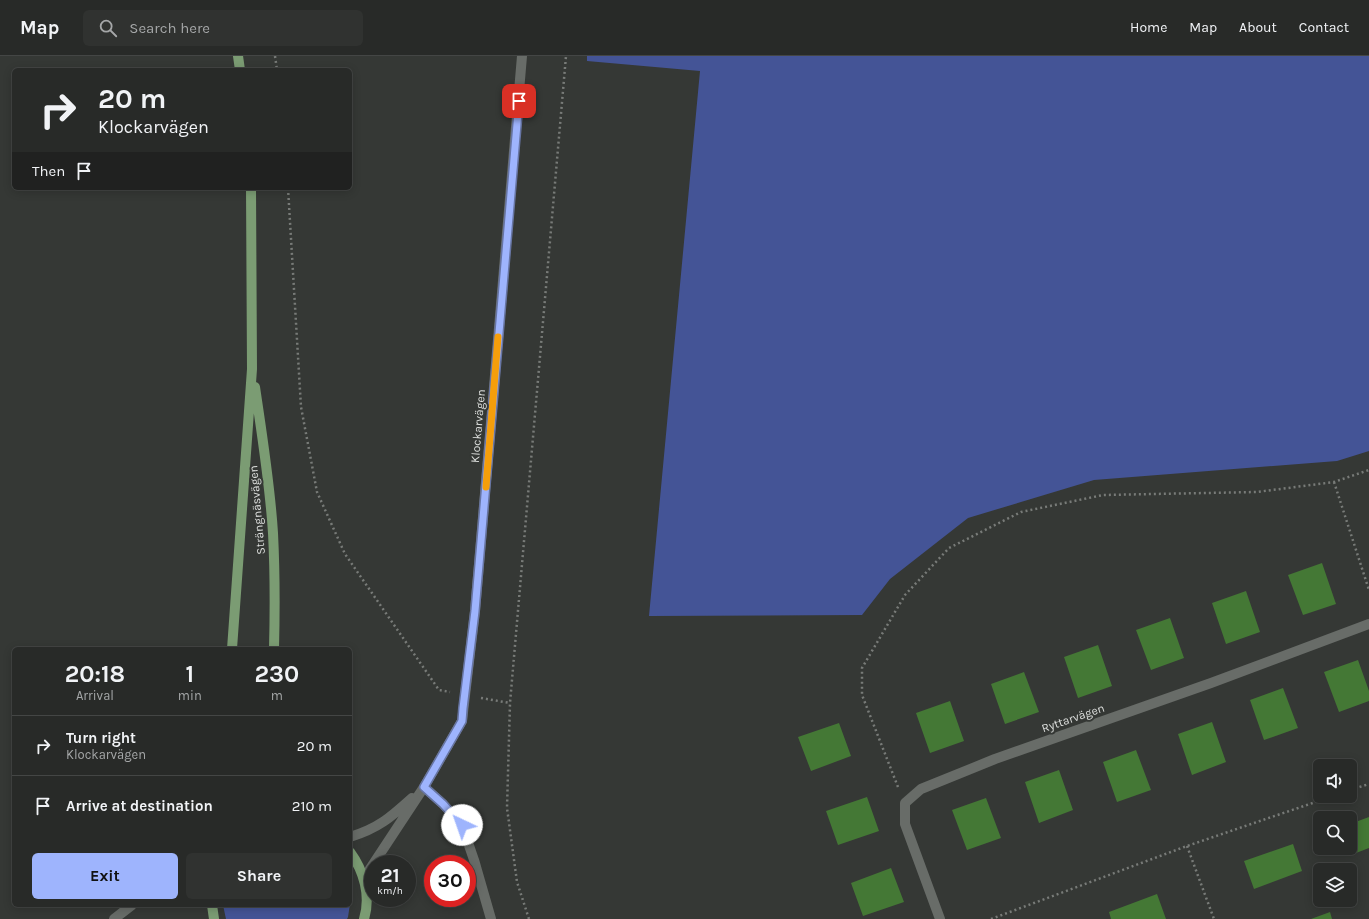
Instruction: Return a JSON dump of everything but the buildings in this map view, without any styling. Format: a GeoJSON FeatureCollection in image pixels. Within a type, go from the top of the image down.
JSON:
{"type":"FeatureCollection","features":[{"type":"Feature","properties":{"kind":"main road"},"geometry":{"type":"LineString","coordinates":[[238,56],[240,68]]}},
{"type":"Feature","properties":{"kind":"main road","name":"Strängnäsvägen"},"geometry":{"type":"LineString","coordinates":[[232,647],[252,369],[251,190]]}},
{"type":"Feature","properties":{"kind":"main road","name":"Strängnäsvägen"},"geometry":{"type":"LineString","coordinates":[[252,369],[268,474],[273,532],[276,588],[274,647]]}},
{"type":"Feature","properties":{"kind":"main road"},"geometry":{"type":"LineString","coordinates":[[352,855],[364,878]]}},
{"type":"Feature","properties":{"kind":"main road"},"geometry":{"type":"LineString","coordinates":[[364,919],[366,907]]}},
{"type":"Feature","properties":{"kind":"street","name":"Klockarvägen"},"geometry":{"type":"LineString","coordinates":[[379,855],[424,787],[462,721],[475,611],[522,56]]}},
{"type":"Feature","properties":{"kind":"street","name":"Ryttarvägen"},"geometry":{"type":"LineString","coordinates":[[905,803],[921,790],[995,759],[1211,683],[1369,624]]}},
{"type":"Feature","properties":{"kind":"street","name":"Klockarvägen"},"geometry":{"type":"LineString","coordinates":[[352,835],[373,828],[388,819],[424,787]]}},
{"type":"Feature","properties":{"kind":"street"},"geometry":{"type":"LineString","coordinates":[[424,787],[443,804],[462,825],[491,919]]}},
{"type":"Feature","properties":{"kind":"street"},"geometry":{"type":"LineString","coordinates":[[905,803],[905,824],[940,919]]}},
{"type":"Feature","properties":{"kind":"street"},"geometry":{"type":"LineString","coordinates":[[114,919],[129,907]]}},
{"type":"Feature","properties":{"kind":"path"},"geometry":{"type":"LineString","coordinates":[[275,56],[277,68]]}},
{"type":"Feature","properties":{"kind":"path"},"geometry":{"type":"LineString","coordinates":[[529,919],[517,882],[507,808],[510,704],[566,56]]}},
{"type":"Feature","properties":{"kind":"path"},"geometry":{"type":"LineString","coordinates":[[288,190],[302,407],[317,492],[345,554],[439,690],[510,704]]}},
{"type":"Feature","properties":{"kind":"path"},"geometry":{"type":"LineString","coordinates":[[905,803],[862,695],[862,668],[905,595],[949,548],[1021,512],[1103,495],[1257,492],[1334,482],[1369,470]]}},
{"type":"Feature","properties":{"kind":"path"},"geometry":{"type":"LineString","coordinates":[[1334,482],[1369,590]]}},
{"type":"Feature","properties":{"kind":"path"},"geometry":{"type":"LineString","coordinates":[[1357,788],[1369,784]]}},
{"type":"Feature","properties":{"kind":"path"},"geometry":{"type":"LineString","coordinates":[[991,919],[1187,846],[1313,803]]}},
{"type":"Feature","properties":{"kind":"path"},"geometry":{"type":"LineString","coordinates":[[1187,846],[1214,919]]}},
{"type":"Feature","properties":{"kind":"shaded area"},"geometry":{"type":"Polygon","coordinates":[[[587,56],[1369,56],[1369,451],[1337,461],[1094,480],[968,518],[890,579],[862,615],[649,616],[700,71],[587,61],[587,56]]]}},
{"type":"Feature","properties":{"kind":"shaded area"},"geometry":{"type":"Polygon","coordinates":[[[223,907],[350,907],[347,919],[226,919],[223,907]]]}},
{"type":"Feature","properties":{"kind":"slow traffic"},"geometry":{"type":"LineString","coordinates":[[486,487],[498,337]]}},
{"type":"Feature","properties":{"kind":"route"},"geometry":{"type":"LineString","coordinates":[[462,825],[443,804],[424,787],[462,721],[475,611],[519,101]]}}]}
